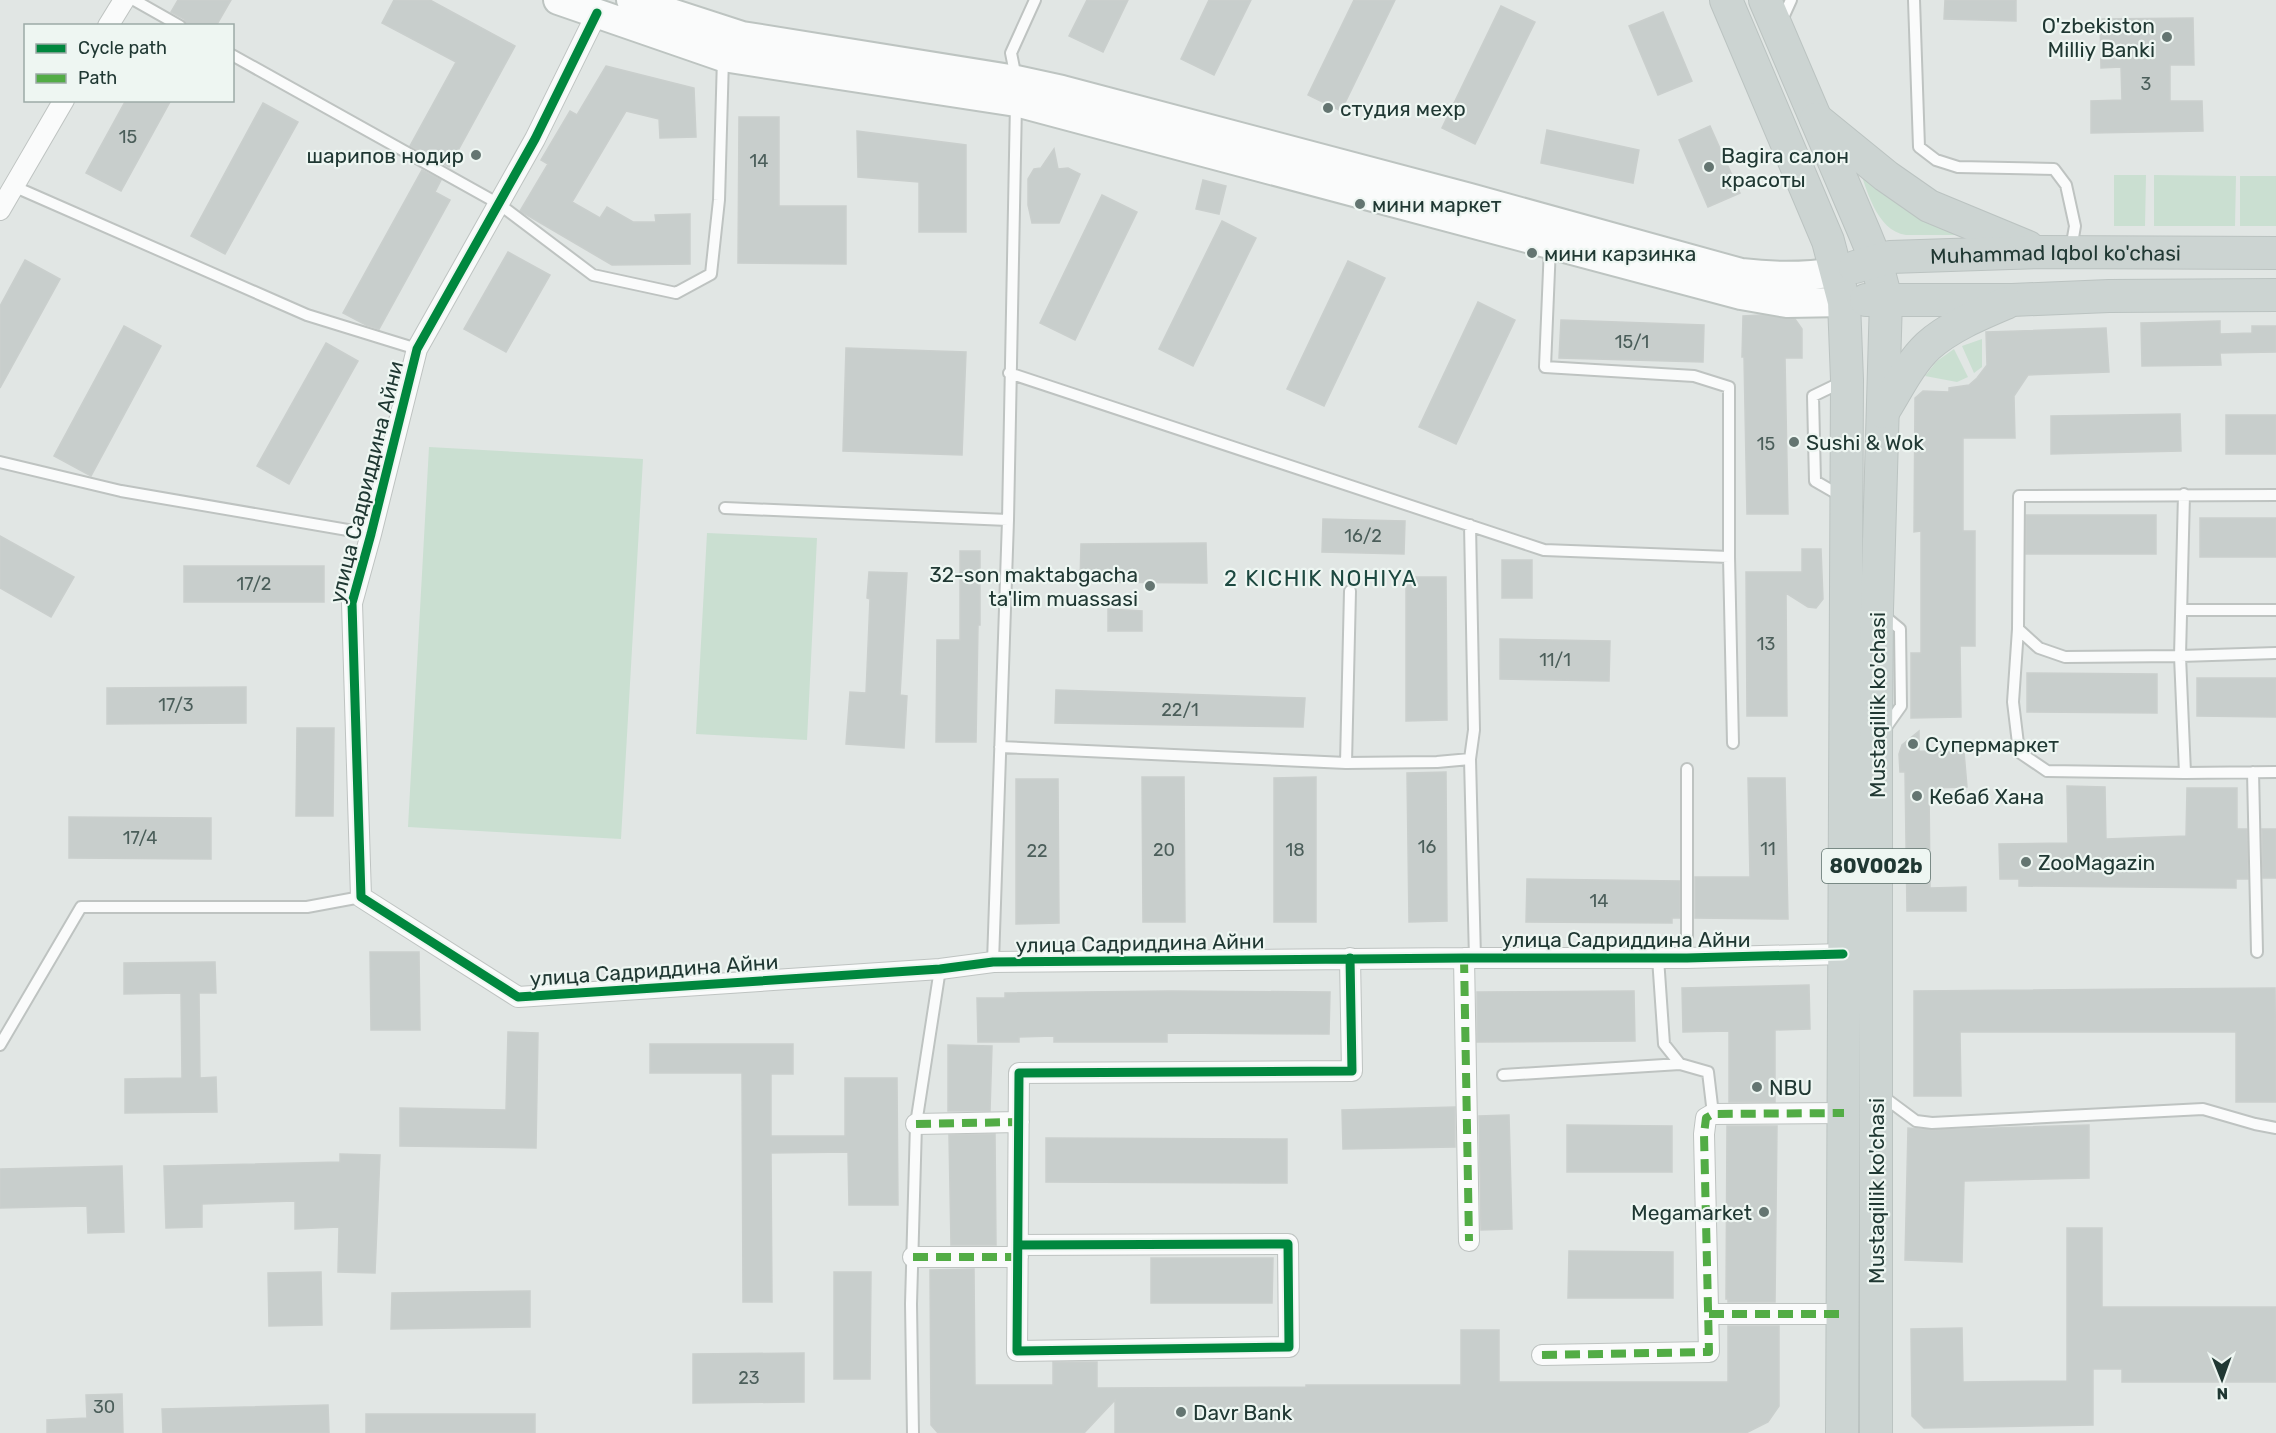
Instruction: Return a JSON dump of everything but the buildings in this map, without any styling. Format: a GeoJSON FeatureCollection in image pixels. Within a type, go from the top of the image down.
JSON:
{"type":"FeatureCollection","features":[{"type":"Feature","properties":{"kind":"main road"},"geometry":{"type":"LineString","coordinates":[[558,0],[601,6],[723,57],[1016,91],[1062,90],[1470,198],[1741,273],[1772,277],[1804,277],[1840,287]]}},
{"type":"Feature","properties":{"kind":"main road"},"geometry":{"type":"LineString","coordinates":[[631,0],[742,36],[1016,91],[1551,244],[1757,298],[1811,304],[1840,287]]}},
{"type":"Feature","properties":{"kind":"main road","name":"Mustaqillik ko'chasi"},"geometry":{"type":"LineString","coordinates":[[1726,0],[1828,241],[1840,287],[1847,380],[1842,1433]]}},
{"type":"Feature","properties":{"kind":"main road","name":"Mustaqillik ko'chasi"},"geometry":{"type":"LineString","coordinates":[[1765,0],[1876,261],[1886,299],[1877,610],[1876,1433]]}},
{"type":"Feature","properties":{"kind":"main road"},"geometry":{"type":"LineString","coordinates":[[1814,117],[1886,176],[1929,206],[2056,252]]}},
{"type":"Feature","properties":{"kind":"main road","name":"Muhammad Iqbol ko'chasi"},"geometry":{"type":"LineString","coordinates":[[1840,287],[1876,261],[1890,258],[2056,252],[2276,253]]}},
{"type":"Feature","properties":{"kind":"main road","name":"Muhammad Iqbol ko'chasi"},"geometry":{"type":"LineString","coordinates":[[1840,287],[1886,299],[2012,300],[2109,296],[2276,295]]}},
{"type":"Feature","properties":{"kind":"main road"},"geometry":{"type":"LineString","coordinates":[[1883,413],[1906,375],[1929,346],[1971,319],[2012,300]]}},
{"type":"Feature","properties":{"kind":"street"},"geometry":{"type":"LineString","coordinates":[[109,24],[124,0]]}},
{"type":"Feature","properties":{"kind":"street","name":"улица Садриддина Айни"},"geometry":{"type":"LineString","coordinates":[[601,6],[535,139],[417,349],[352,603],[361,897],[518,997],[940,969],[993,962],[1350,958],[1687,958],[1843,954]]}},
{"type":"Feature","properties":{"kind":"street"},"geometry":{"type":"LineString","coordinates":[[0,210],[63,102]]}},
{"type":"Feature","properties":{"kind":"street"},"geometry":{"type":"LineString","coordinates":[[913,1257],[1018,1251],[1288,1244],[1289,1347],[1017,1351],[1018,1251],[1019,1122],[1019,1073],[1352,1071],[1350,958]]}},
{"type":"Feature","properties":{"kind":"street"},"geometry":{"type":"LineString","coordinates":[[1469,1241],[1470,958]]}},
{"type":"Feature","properties":{"kind":"street"},"geometry":{"type":"LineString","coordinates":[[1542,1355],[1710,1352],[1704,1134],[1706,1118],[1713,1114],[1844,1113]]}},
{"type":"Feature","properties":{"kind":"street"},"geometry":{"type":"LineString","coordinates":[[916,1124],[1019,1122]]}},
{"type":"Feature","properties":{"kind":"street"},"geometry":{"type":"LineString","coordinates":[[1709,1314],[1843,1314]]}},
{"type":"Feature","properties":{"kind":"lane"},"geometry":{"type":"LineString","coordinates":[[134,0],[176,24]]}},
{"type":"Feature","properties":{"kind":"lane"},"geometry":{"type":"LineString","coordinates":[[993,962],[1008,520],[1016,91],[1011,52],[1035,0]]}},
{"type":"Feature","properties":{"kind":"lane"},"geometry":{"type":"LineString","coordinates":[[1778,31],[1791,0]]}},
{"type":"Feature","properties":{"kind":"lane"},"geometry":{"type":"LineString","coordinates":[[1914,0],[1919,147],[1936,160],[1958,167],[2054,169],[2066,185],[2075,226],[2056,252]]}},
{"type":"Feature","properties":{"kind":"lane"},"geometry":{"type":"LineString","coordinates":[[234,56],[499,204],[593,275],[676,293],[711,274],[719,200],[723,57]]}},
{"type":"Feature","properties":{"kind":"lane"},"geometry":{"type":"LineString","coordinates":[[13,186],[307,315],[417,349]]}},
{"type":"Feature","properties":{"kind":"lane"},"geometry":{"type":"LineString","coordinates":[[1551,244],[1545,367],[1694,376],[1729,387],[1729,557],[1734,743]]}},
{"type":"Feature","properties":{"kind":"lane"},"geometry":{"type":"LineString","coordinates":[[1009,373],[1544,550],[1729,557]]}},
{"type":"Feature","properties":{"kind":"lane"},"geometry":{"type":"LineString","coordinates":[[0,462],[121,491],[371,534]]}},
{"type":"Feature","properties":{"kind":"lane"},"geometry":{"type":"LineString","coordinates":[[2184,494],[2180,656],[2185,773]]}},
{"type":"Feature","properties":{"kind":"lane"},"geometry":{"type":"LineString","coordinates":[[2276,495],[2019,496],[2018,629],[2013,702],[2019,752],[2047,771],[2185,773],[2276,771]]}},
{"type":"Feature","properties":{"kind":"lane"},"geometry":{"type":"LineString","coordinates":[[725,508],[1008,520]]}},
{"type":"Feature","properties":{"kind":"lane"},"geometry":{"type":"LineString","coordinates":[[1470,525],[1474,730],[1470,759],[1470,958]]}},
{"type":"Feature","properties":{"kind":"lane"},"geometry":{"type":"LineString","coordinates":[[1346,763],[1350,591]]}},
{"type":"Feature","properties":{"kind":"lane"},"geometry":{"type":"LineString","coordinates":[[2181,610],[2276,609]]}},
{"type":"Feature","properties":{"kind":"lane"},"geometry":{"type":"LineString","coordinates":[[2018,629],[2039,648],[2065,657],[2276,653]]}},
{"type":"Feature","properties":{"kind":"lane"},"geometry":{"type":"LineString","coordinates":[[1000,747],[1346,763],[1437,762],[1470,759]]}},
{"type":"Feature","properties":{"kind":"lane"},"geometry":{"type":"LineString","coordinates":[[1687,958],[1688,769]]}},
{"type":"Feature","properties":{"kind":"lane"},"geometry":{"type":"LineString","coordinates":[[2253,771],[2257,952]]}},
{"type":"Feature","properties":{"kind":"lane"},"geometry":{"type":"LineString","coordinates":[[0,1045],[81,907],[307,907],[361,897]]}},
{"type":"Feature","properties":{"kind":"lane"},"geometry":{"type":"LineString","coordinates":[[1658,958],[1664,1044],[1680,1064]]}},
{"type":"Feature","properties":{"kind":"lane"},"geometry":{"type":"LineString","coordinates":[[914,1433],[911,1304],[916,1124],[940,969]]}},
{"type":"Feature","properties":{"kind":"lane"},"geometry":{"type":"LineString","coordinates":[[1503,1075],[1680,1064],[1708,1072],[1713,1114]]}},
{"type":"Feature","properties":{"kind":"lane"},"geometry":{"type":"LineString","coordinates":[[1876,1091],[1916,1121],[1932,1123],[2203,1109],[2276,1128]]}},
{"type":"Feature","properties":{"kind":"green space"},"geometry":{"type":"Polygon","coordinates":[[[1857,163],[1975,235],[1906,235],[1895,231],[1880,217],[1857,163]]]}},
{"type":"Feature","properties":{"kind":"green space"},"geometry":{"type":"Polygon","coordinates":[[[2114,175],[2146,175],[2145,226],[2114,226],[2114,175]]]}},
{"type":"Feature","properties":{"kind":"green space"},"geometry":{"type":"Polygon","coordinates":[[[2154,175],[2236,176],[2235,226],[2154,226],[2154,175]]]}},
{"type":"Feature","properties":{"kind":"green space"},"geometry":{"type":"Polygon","coordinates":[[[2240,176],[2276,176],[2276,226],[2240,226],[2240,176]]]}},
{"type":"Feature","properties":{"kind":"green space"},"geometry":{"type":"Polygon","coordinates":[[[1982,339],[1982,367],[1974,373],[1962,346],[1982,339]]]}},
{"type":"Feature","properties":{"kind":"green space"},"geometry":{"type":"Polygon","coordinates":[[[1954,349],[1968,377],[1957,382],[1925,376],[1937,361],[1954,349]]]}},
{"type":"Feature","properties":{"kind":"green space"},"geometry":{"type":"Polygon","coordinates":[[[429,447],[643,459],[621,839],[408,827],[429,447]]]}},
{"type":"Feature","properties":{"kind":"green space"},"geometry":{"type":"Polygon","coordinates":[[[707,533],[817,538],[807,740],[696,734],[707,533]]]}},
{"type":"Feature","properties":{"kind":"marked path"},"geometry":{"type":"LineString","coordinates":[[1464,958],[1469,1241]]}},
{"type":"Feature","properties":{"kind":"marked path"},"geometry":{"type":"LineString","coordinates":[[1542,1355],[1709,1352],[1704,1134],[1706,1118],[1713,1114],[1844,1113]]}},
{"type":"Feature","properties":{"kind":"marked path"},"geometry":{"type":"LineString","coordinates":[[916,1124],[1019,1122]]}},
{"type":"Feature","properties":{"kind":"marked path"},"geometry":{"type":"LineString","coordinates":[[913,1257],[1018,1257]]}},
{"type":"Feature","properties":{"kind":"marked path"},"geometry":{"type":"LineString","coordinates":[[1709,1314],[1843,1314]]}},
{"type":"Feature","properties":{"kind":"cycle path"},"geometry":{"type":"LineString","coordinates":[[597,13],[535,139],[417,349],[352,603],[361,897],[518,997],[940,969],[993,962],[1687,958],[1843,954]]}},
{"type":"Feature","properties":{"kind":"cycle path"},"geometry":{"type":"LineString","coordinates":[[1018,1245],[1288,1244],[1289,1347],[1017,1351],[1019,1073],[1352,1071],[1350,958]]}},
{"type":"Feature","properties":{"kind":"place","name":"O'zbekiston Milliy Banki"},"geometry":{"type":"Point","coordinates":[2167,37]}},
{"type":"Feature","properties":{"kind":"place","name":"студия мехр"},"geometry":{"type":"Point","coordinates":[1328,108]}},
{"type":"Feature","properties":{"kind":"place","name":"шарипов нодир"},"geometry":{"type":"Point","coordinates":[476,155]}},
{"type":"Feature","properties":{"kind":"place","name":"Bagira салон красоты"},"geometry":{"type":"Point","coordinates":[1709,167]}},
{"type":"Feature","properties":{"kind":"place","name":"мини маркет"},"geometry":{"type":"Point","coordinates":[1360,204]}},
{"type":"Feature","properties":{"kind":"place","name":"мини карзинка"},"geometry":{"type":"Point","coordinates":[1532,253]}},
{"type":"Feature","properties":{"kind":"place","name":"Sushi & Wok"},"geometry":{"type":"Point","coordinates":[1794,442]}},
{"type":"Feature","properties":{"kind":"place","name":"32-son maktabgacha ta'lim muassasi"},"geometry":{"type":"Point","coordinates":[1150,586]}},
{"type":"Feature","properties":{"kind":"place","name":"Супермаркет"},"geometry":{"type":"Point","coordinates":[1913,744]}},
{"type":"Feature","properties":{"kind":"place","name":"Кебаб Хана"},"geometry":{"type":"Point","coordinates":[1917,796]}},
{"type":"Feature","properties":{"kind":"place","name":"ZooMagazin"},"geometry":{"type":"Point","coordinates":[2026,862]}},
{"type":"Feature","properties":{"kind":"place","name":"NBU"},"geometry":{"type":"Point","coordinates":[1757,1087]}},
{"type":"Feature","properties":{"kind":"place","name":"Megamarket"},"geometry":{"type":"Point","coordinates":[1764,1212]}},
{"type":"Feature","properties":{"kind":"place","name":"Davr Bank"},"geometry":{"type":"Point","coordinates":[1181,1412]}},
{"type":"Feature","properties":{"kind":"district","name":"2 KICHIK NOHIYA"},"geometry":{"type":"Point","coordinates":[1321,578]}}]}
